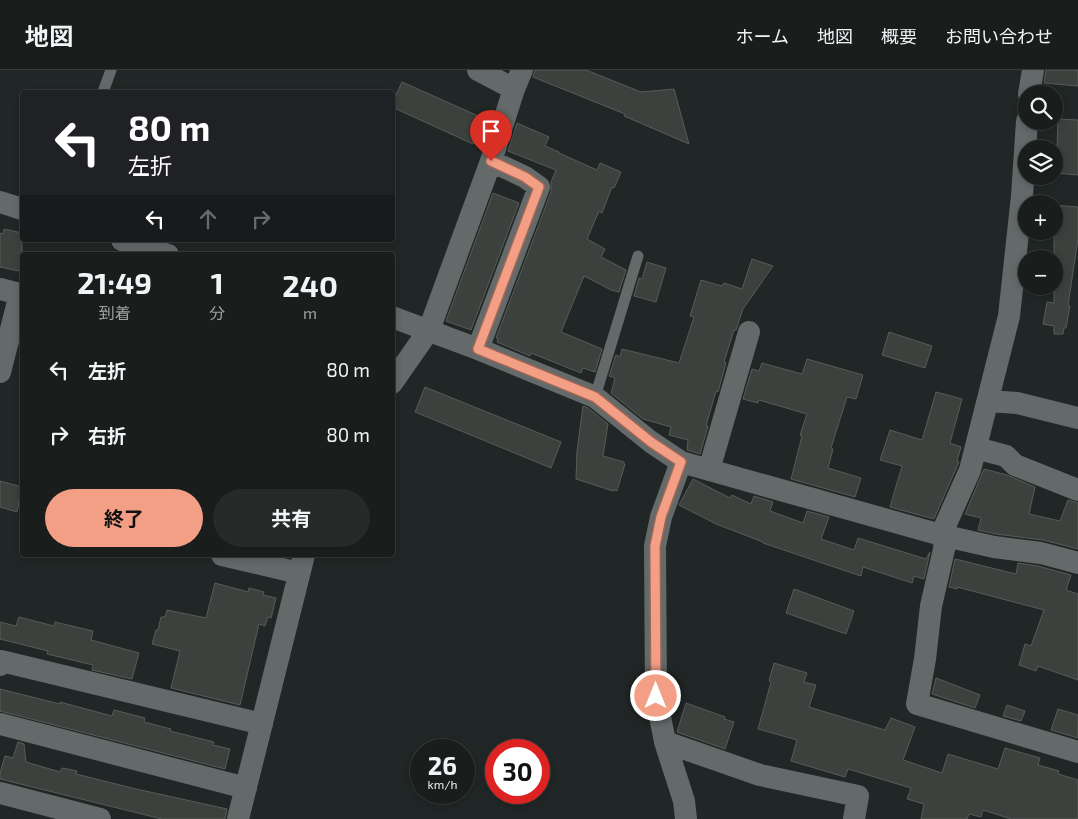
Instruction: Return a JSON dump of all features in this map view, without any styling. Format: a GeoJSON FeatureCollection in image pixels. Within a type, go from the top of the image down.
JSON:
{"type":"FeatureCollection","features":[{"type":"Feature","properties":{"kind":"street"},"geometry":{"type":"LineString","coordinates":[[395,379],[429,330],[491,161],[518,80],[478,70]]}},
{"type":"Feature","properties":{"kind":"street"},"geometry":{"type":"LineString","coordinates":[[1030,85],[1033,70]]}},
{"type":"Feature","properties":{"kind":"street"},"geometry":{"type":"LineString","coordinates":[[1026,130],[1022,196],[1009,316],[970,470],[941,535],[945,545],[931,606],[925,659],[917,704],[1078,752]]}},
{"type":"Feature","properties":{"kind":"street"},"geometry":{"type":"LineString","coordinates":[[478,349],[539,187],[525,177],[491,161]]}},
{"type":"Feature","properties":{"kind":"street"},"geometry":{"type":"LineString","coordinates":[[0,202],[20,208]]}},
{"type":"Feature","properties":{"kind":"street"},"geometry":{"type":"LineString","coordinates":[[128,242],[159,252]]}},
{"type":"Feature","properties":{"kind":"street"},"geometry":{"type":"LineString","coordinates":[[0,372],[14,289]]}},
{"type":"Feature","properties":{"kind":"street"},"geometry":{"type":"LineString","coordinates":[[395,318],[478,349],[595,397],[651,442],[681,462],[941,535],[994,548],[1042,553],[1078,563]]}},
{"type":"Feature","properties":{"kind":"street"},"geometry":{"type":"LineString","coordinates":[[709,470],[749,332]]}},
{"type":"Feature","properties":{"kind":"street"},"geometry":{"type":"LineString","coordinates":[[988,401],[1016,403],[1078,418]]}},
{"type":"Feature","properties":{"kind":"street"},"geometry":{"type":"LineString","coordinates":[[976,448],[1006,456],[1015,465],[1078,490]]}},
{"type":"Feature","properties":{"kind":"street"},"geometry":{"type":"LineString","coordinates":[[681,462],[661,517],[655,546],[656,696],[665,742],[684,801],[686,819]]}},
{"type":"Feature","properties":{"kind":"street"},"geometry":{"type":"LineString","coordinates":[[238,819],[301,564],[240,557]]}},
{"type":"Feature","properties":{"kind":"street"},"geometry":{"type":"LineString","coordinates":[[0,665],[1,661],[262,724]]}},
{"type":"Feature","properties":{"kind":"street"},"geometry":{"type":"LineString","coordinates":[[0,724],[246,788]]}},
{"type":"Feature","properties":{"kind":"street"},"geometry":{"type":"LineString","coordinates":[[665,742],[760,775],[858,796],[854,819]]}},
{"type":"Feature","properties":{"kind":"street"},"geometry":{"type":"LineString","coordinates":[[0,793],[100,819]]}},
{"type":"Feature","properties":{"kind":"lane"},"geometry":{"type":"LineString","coordinates":[[104,90],[111,70]]}},
{"type":"Feature","properties":{"kind":"lane"},"geometry":{"type":"LineString","coordinates":[[595,397],[638,256]]}},
{"type":"Feature","properties":{"kind":"building"},"geometry":{"type":"Polygon","coordinates":[[[535,70],[586,70],[641,92],[674,89],[689,144],[624,116],[625,114],[533,77],[535,70]]]}},
{"type":"Feature","properties":{"kind":"building"},"geometry":{"type":"Polygon","coordinates":[[[1046,70],[1078,70],[1078,86],[1044,83],[1046,70]]]}},
{"type":"Feature","properties":{"kind":"building"},"geometry":{"type":"Polygon","coordinates":[[[402,82],[485,119],[473,144],[395,108],[395,97],[402,82]]]}},
{"type":"Feature","properties":{"kind":"building"},"geometry":{"type":"Polygon","coordinates":[[[1063,119],[1078,120],[1078,175],[1063,174],[1063,140],[1057,140],[1058,130],[1063,130],[1063,119]]]}},
{"type":"Feature","properties":{"kind":"building"},"geometry":{"type":"Polygon","coordinates":[[[517,123],[549,137],[545,146],[559,153],[597,170],[600,163],[621,172],[614,188],[612,187],[602,213],[599,211],[587,239],[605,249],[601,257],[626,270],[619,292],[611,290],[584,276],[561,332],[602,349],[595,372],[583,368],[581,373],[531,353],[530,356],[497,342],[498,339],[496,338],[551,192],[551,182],[556,170],[508,151],[517,123]]]}},
{"type":"Feature","properties":{"kind":"building"},"geometry":{"type":"Polygon","coordinates":[[[493,193],[519,203],[471,330],[446,321],[493,193]]]}},
{"type":"Feature","properties":{"kind":"building"},"geometry":{"type":"Polygon","coordinates":[[[1063,206],[1078,207],[1078,239],[1068,305],[1070,306],[1063,334],[1054,334],[1054,326],[1043,324],[1047,302],[1054,303],[1054,295],[1063,295],[1063,250],[1054,250],[1054,240],[1063,240],[1063,206]]]}},
{"type":"Feature","properties":{"kind":"building"},"geometry":{"type":"Polygon","coordinates":[[[4,229],[20,233],[22,252],[20,252],[19,271],[0,267],[0,233],[3,234],[4,229]]]}},
{"type":"Feature","properties":{"kind":"building"},"geometry":{"type":"Polygon","coordinates":[[[752,259],[773,266],[743,309],[736,330],[734,330],[724,362],[726,363],[718,392],[716,391],[706,426],[708,426],[700,454],[687,450],[688,440],[669,435],[671,427],[643,419],[611,393],[615,378],[609,376],[616,355],[620,357],[622,349],[679,363],[694,317],[690,316],[701,280],[722,286],[724,283],[742,289],[752,259]]]}},
{"type":"Feature","properties":{"kind":"building"},"geometry":{"type":"Polygon","coordinates":[[[647,262],[666,268],[656,302],[634,296],[639,278],[642,279],[647,262]]]}},
{"type":"Feature","properties":{"kind":"building"},"geometry":{"type":"Polygon","coordinates":[[[889,332],[932,346],[925,368],[882,355],[889,332]]]}},
{"type":"Feature","properties":{"kind":"building"},"geometry":{"type":"Polygon","coordinates":[[[807,359],[863,375],[856,399],[847,397],[831,448],[833,449],[828,468],[861,478],[855,497],[791,479],[802,436],[800,435],[807,414],[759,400],[758,403],[743,399],[752,369],[759,371],[762,363],[802,374],[807,359]]]}},
{"type":"Feature","properties":{"kind":"building"},"geometry":{"type":"Polygon","coordinates":[[[425,387],[561,442],[551,468],[415,412],[425,387]]]}},
{"type":"Feature","properties":{"kind":"building"},"geometry":{"type":"Polygon","coordinates":[[[936,392],[962,399],[950,443],[961,447],[957,461],[959,462],[934,519],[890,507],[902,466],[880,460],[890,430],[922,440],[936,392]]]}},
{"type":"Feature","properties":{"kind":"building"},"geometry":{"type":"Polygon","coordinates":[[[583,406],[608,424],[603,456],[624,462],[625,464],[617,491],[576,479],[577,451],[583,406]]]}},
{"type":"Feature","properties":{"kind":"building"},"geometry":{"type":"Polygon","coordinates":[[[984,469],[1007,475],[1035,487],[1029,514],[1060,521],[1068,500],[1078,503],[1078,549],[1043,540],[978,530],[981,518],[965,514],[984,469]]]}},
{"type":"Feature","properties":{"kind":"building"},"geometry":{"type":"Polygon","coordinates":[[[693,479],[730,498],[732,495],[751,504],[754,496],[773,502],[770,511],[803,523],[807,511],[829,517],[821,539],[854,550],[858,538],[926,559],[930,552],[924,579],[914,576],[912,583],[863,567],[861,576],[763,543],[716,524],[679,505],[693,479]]]}},
{"type":"Feature","properties":{"kind":"building"},"geometry":{"type":"Polygon","coordinates":[[[0,481],[20,486],[17,512],[0,507],[0,481]]]}},
{"type":"Feature","properties":{"kind":"building"},"geometry":{"type":"Polygon","coordinates":[[[955,559],[1016,574],[1018,563],[1071,575],[1066,590],[1078,594],[1078,680],[1038,666],[1036,671],[1019,665],[1025,644],[1031,646],[1044,610],[957,587],[957,589],[949,587],[955,559]]]}},
{"type":"Feature","properties":{"kind":"building"},"geometry":{"type":"Polygon","coordinates":[[[215,583],[248,592],[249,588],[264,592],[263,595],[276,598],[271,618],[268,617],[265,626],[259,624],[240,705],[171,688],[180,651],[152,644],[161,617],[165,617],[167,610],[206,618],[215,583]]]}},
{"type":"Feature","properties":{"kind":"building"},"geometry":{"type":"Polygon","coordinates":[[[794,589],[854,611],[846,634],[786,613],[794,589]]]}},
{"type":"Feature","properties":{"kind":"building"},"geometry":{"type":"Polygon","coordinates":[[[19,617],[54,626],[55,622],[93,631],[91,640],[139,653],[132,679],[92,670],[93,665],[47,654],[48,651],[0,639],[0,622],[16,626],[19,617]]]}},
{"type":"Feature","properties":{"kind":"building"},"geometry":{"type":"Polygon","coordinates":[[[774,663],[807,673],[804,682],[816,685],[809,707],[885,730],[891,718],[915,727],[903,760],[942,773],[948,754],[998,769],[1005,748],[1040,758],[1038,765],[1059,771],[1058,774],[1078,780],[1078,819],[1011,819],[983,810],[981,817],[969,814],[967,819],[921,819],[924,804],[907,799],[911,788],[848,769],[845,777],[791,761],[797,740],[758,729],[771,682],[769,681],[774,663]]]}},
{"type":"Feature","properties":{"kind":"building"},"geometry":{"type":"Polygon","coordinates":[[[936,678],[980,695],[975,708],[932,694],[936,678]]]}},
{"type":"Feature","properties":{"kind":"building"},"geometry":{"type":"Polygon","coordinates":[[[0,689],[112,716],[114,710],[145,718],[144,722],[171,729],[170,731],[214,742],[213,745],[230,749],[225,769],[0,711],[0,689]]]}},
{"type":"Feature","properties":{"kind":"building"},"geometry":{"type":"Polygon","coordinates":[[[686,703],[734,722],[725,749],[677,732],[686,703]]]}},
{"type":"Feature","properties":{"kind":"building"},"geometry":{"type":"Polygon","coordinates":[[[1007,705],[1025,711],[1021,721],[1003,716],[1007,705]]]}},
{"type":"Feature","properties":{"kind":"building"},"geometry":{"type":"Polygon","coordinates":[[[1058,709],[1078,715],[1078,738],[1051,730],[1058,709]]]}},
{"type":"Feature","properties":{"kind":"building"},"geometry":{"type":"Polygon","coordinates":[[[18,742],[24,744],[26,762],[60,772],[62,768],[77,771],[76,774],[227,809],[225,819],[162,819],[0,779],[5,756],[13,758],[18,742]]]}},
{"type":"Feature","properties":{"kind":"route"},"geometry":{"type":"LineString","coordinates":[[491,161],[525,177],[539,187],[478,349],[595,397],[651,442],[681,462],[661,517],[655,546],[656,696]]}}]}
